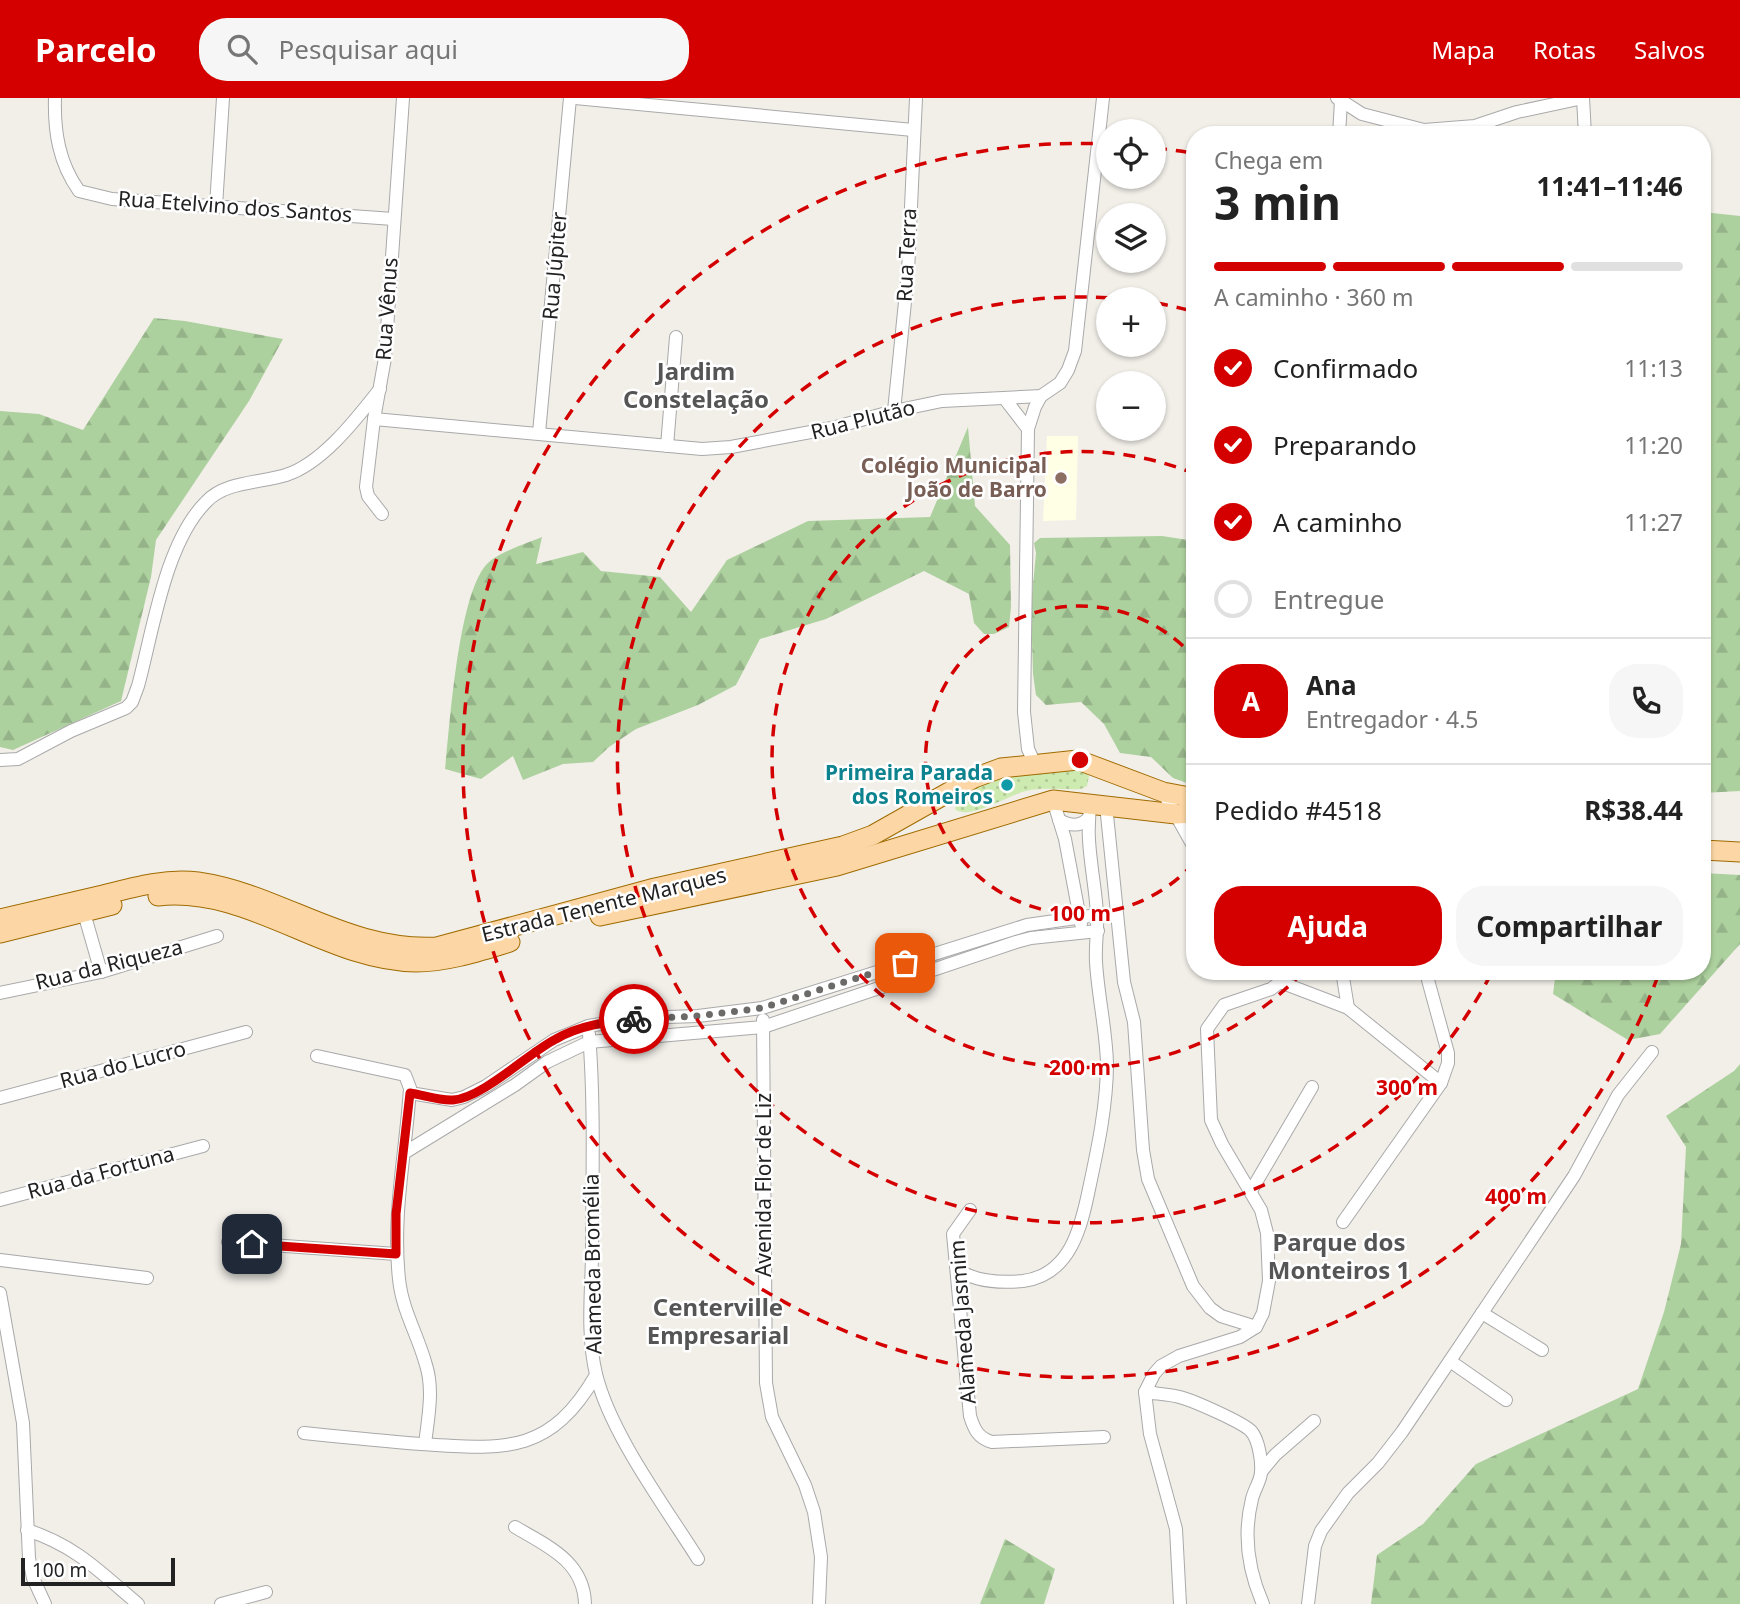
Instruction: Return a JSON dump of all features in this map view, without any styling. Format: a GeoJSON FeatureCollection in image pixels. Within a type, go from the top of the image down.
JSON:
{"type":"FeatureCollection","features":[{"type":"Feature","properties":{"kind":"main road","name":"Estrada Tenente Marques"},"geometry":{"type":"LineString","coordinates":[[0,919],[152,884],[184,881],[243,893],[364,940],[415,948],[437,947],[655,888],[843,846],[873,835],[987,772],[1011,766],[1078,760],[1163,792],[1186,796]]}},
{"type":"Feature","properties":{"kind":"main road"},"geometry":{"type":"LineString","coordinates":[[1094,765],[1102,781],[1095,809]]}},
{"type":"Feature","properties":{"kind":"main road"},"geometry":{"type":"LineString","coordinates":[[962,786],[950,805],[951,812],[956,818],[973,823]]}},
{"type":"Feature","properties":{"kind":"main road","name":"Estrada Tenente Marques"},"geometry":{"type":"LineString","coordinates":[[0,933],[157,896],[197,896],[238,906],[362,954],[415,962],[439,960],[644,905],[837,866],[1053,800],[1095,809],[1186,814]]}},
{"type":"Feature","properties":{"kind":"main road"},"geometry":{"type":"LineString","coordinates":[[1711,839],[1740,839]]}},
{"type":"Feature","properties":{"kind":"main road"},"geometry":{"type":"LineString","coordinates":[[1711,850],[1740,852]]}},
{"type":"Feature","properties":{"kind":"street","name":"Rua Etelvino dos Santos"},"geometry":{"type":"LineString","coordinates":[[55,98],[60,151],[67,173],[79,191],[112,199],[393,219]]}},
{"type":"Feature","properties":{"kind":"street"},"geometry":{"type":"LineString","coordinates":[[216,206],[223,98]]}},
{"type":"Feature","properties":{"kind":"street","name":"Rua Vênus"},"geometry":{"type":"LineString","coordinates":[[382,514],[368,496],[366,488],[374,419],[385,359],[403,98]]}},
{"type":"Feature","properties":{"kind":"street","name":"Rua Júpiter"},"geometry":{"type":"LineString","coordinates":[[539,433],[569,98]]}},
{"type":"Feature","properties":{"kind":"street"},"geometry":{"type":"LineString","coordinates":[[575,98],[913,130]]}},
{"type":"Feature","properties":{"kind":"street","name":"Rua Terra"},"geometry":{"type":"LineString","coordinates":[[894,411],[908,272],[916,98]]}},
{"type":"Feature","properties":{"kind":"street"},"geometry":{"type":"LineString","coordinates":[[1035,764],[1028,749],[1024,712],[1028,429],[1041,396],[1060,383],[1075,351],[1103,98]]}},
{"type":"Feature","properties":{"kind":"street"},"geometry":{"type":"LineString","coordinates":[[1485,126],[1517,112],[1583,98],[1585,126]]}},
{"type":"Feature","properties":{"kind":"street"},"geometry":{"type":"LineString","coordinates":[[1339,99],[1362,114],[1408,126]]}},
{"type":"Feature","properties":{"kind":"street"},"geometry":{"type":"LineString","coordinates":[[1339,99],[1339,126]]}},
{"type":"Feature","properties":{"kind":"street"},"geometry":{"type":"LineString","coordinates":[[667,446],[676,337]]}},
{"type":"Feature","properties":{"kind":"street"},"geometry":{"type":"LineString","coordinates":[[0,760],[18,759],[71,731],[126,708],[132,702],[138,686],[179,542],[207,500],[221,491],[288,475],[305,466],[341,437],[380,389]]}},
{"type":"Feature","properties":{"kind":"street","name":"Rua Plutão"},"geometry":{"type":"LineString","coordinates":[[374,419],[702,449],[731,447],[832,428],[943,401],[1041,396]]}},
{"type":"Feature","properties":{"kind":"street"},"geometry":{"type":"LineString","coordinates":[[1005,399],[1028,429]]}},
{"type":"Feature","properties":{"kind":"street"},"geometry":{"type":"LineString","coordinates":[[1011,766],[1018,755],[1024,712]]}},
{"type":"Feature","properties":{"kind":"street"},"geometry":{"type":"LineString","coordinates":[[1163,792],[1186,814]]}},
{"type":"Feature","properties":{"kind":"street"},"geometry":{"type":"LineString","coordinates":[[1053,800],[1065,839],[1078,917],[1095,960]]}},
{"type":"Feature","properties":{"kind":"street"},"geometry":{"type":"LineString","coordinates":[[1059,820],[1072,825],[1083,823],[1095,809]]}},
{"type":"Feature","properties":{"kind":"street"},"geometry":{"type":"LineString","coordinates":[[957,1269],[965,1274],[1005,1283],[1028,1280],[1046,1273],[1062,1262],[1074,1245],[1081,1227],[1100,1136],[1106,1087],[1105,1034],[1095,960],[1098,931],[1095,809]]}},
{"type":"Feature","properties":{"kind":"street"},"geometry":{"type":"LineString","coordinates":[[1095,809],[1133,1022],[1143,1150],[1148,1178],[1193,1286],[1210,1308],[1221,1316],[1256,1327]]}},
{"type":"Feature","properties":{"kind":"street"},"geometry":{"type":"LineString","coordinates":[[84,913],[101,972]]}},
{"type":"Feature","properties":{"kind":"street"},"geometry":{"type":"LineString","coordinates":[[410,1093],[452,1100],[464,1097],[486,1086],[554,1040],[588,1026],[636,1018],[698,1016],[762,1008],[986,936],[1027,925],[1097,915]]}},
{"type":"Feature","properties":{"kind":"street"},"geometry":{"type":"LineString","coordinates":[[404,1153],[515,1085],[547,1062],[589,1042],[763,1027],[1016,942],[1098,931]]}},
{"type":"Feature","properties":{"kind":"street","name":"Rua da Riqueza"},"geometry":{"type":"LineString","coordinates":[[0,993],[101,972],[217,936]]}},
{"type":"Feature","properties":{"kind":"street"},"geometry":{"type":"LineString","coordinates":[[1180,1604],[1176,1529],[1150,1434],[1145,1392],[1154,1374],[1169,1361],[1230,1341],[1256,1327],[1263,1313],[1269,1281],[1267,1233],[1261,1210],[1223,1144],[1212,1119],[1207,1029],[1224,1005],[1271,989],[1276,980]]}},
{"type":"Feature","properties":{"kind":"street"},"geometry":{"type":"LineString","coordinates":[[1284,980],[1348,1008],[1441,1083]]}},
{"type":"Feature","properties":{"kind":"street"},"geometry":{"type":"LineString","coordinates":[[1343,980],[1348,1008]]}},
{"type":"Feature","properties":{"kind":"street"},"geometry":{"type":"LineString","coordinates":[[1343,1222],[1441,1083],[1448,1063],[1448,1054],[1428,980]]}},
{"type":"Feature","properties":{"kind":"street","name":"Avenida Flor de Liz"},"geometry":{"type":"LineString","coordinates":[[762,1008],[766,1384],[772,1417],[805,1485],[814,1512],[821,1557],[819,1604]]}},
{"type":"Feature","properties":{"kind":"street","name":"Alameda Bromélia"},"geometry":{"type":"LineString","coordinates":[[588,1026],[592,1188],[591,1324],[596,1375],[609,1410],[636,1460],[698,1559]]}},
{"type":"Feature","properties":{"kind":"street","name":"Rua do Lucro"},"geometry":{"type":"LineString","coordinates":[[0,1098],[246,1032]]}},
{"type":"Feature","properties":{"kind":"street"},"geometry":{"type":"LineString","coordinates":[[1308,1604],[1315,1546],[1321,1531],[1348,1493],[1378,1463],[1402,1432],[1574,1176],[1618,1095],[1652,1052]]}},
{"type":"Feature","properties":{"kind":"street"},"geometry":{"type":"LineString","coordinates":[[317,1056],[405,1075],[410,1093],[396,1214],[396,1254],[402,1300],[429,1376],[425,1444]]}},
{"type":"Feature","properties":{"kind":"street"},"geometry":{"type":"LineString","coordinates":[[1251,1191],[1312,1087]]}},
{"type":"Feature","properties":{"kind":"street","name":"Rua da Fortuna"},"geometry":{"type":"LineString","coordinates":[[0,1200],[203,1146]]}},
{"type":"Feature","properties":{"kind":"street","name":"Alameda Jasmim"},"geometry":{"type":"LineString","coordinates":[[970,1210],[953,1234],[970,1416],[978,1435],[992,1442],[1004,1443],[1104,1437]]}},
{"type":"Feature","properties":{"kind":"street"},"geometry":{"type":"LineString","coordinates":[[228,1242],[396,1254]]}},
{"type":"Feature","properties":{"kind":"street"},"geometry":{"type":"LineString","coordinates":[[0,1260],[147,1278]]}},
{"type":"Feature","properties":{"kind":"street"},"geometry":{"type":"LineString","coordinates":[[0,1293],[23,1423],[27,1530],[33,1578],[44,1604]]}},
{"type":"Feature","properties":{"kind":"street"},"geometry":{"type":"LineString","coordinates":[[1482,1313],[1542,1350]]}},
{"type":"Feature","properties":{"kind":"street"},"geometry":{"type":"LineString","coordinates":[[1450,1361],[1506,1400]]}},
{"type":"Feature","properties":{"kind":"street"},"geometry":{"type":"LineString","coordinates":[[304,1433],[485,1448],[510,1446],[533,1438],[551,1427],[573,1407],[596,1375]]}},
{"type":"Feature","properties":{"kind":"street"},"geometry":{"type":"LineString","coordinates":[[1145,1392],[1182,1398],[1251,1432],[1259,1453],[1261,1472]]}},
{"type":"Feature","properties":{"kind":"street"},"geometry":{"type":"LineString","coordinates":[[1263,1604],[1250,1570],[1247,1530],[1252,1499],[1261,1472],[1275,1455],[1314,1421]]}},
{"type":"Feature","properties":{"kind":"street"},"geometry":{"type":"LineString","coordinates":[[515,1527],[558,1552],[572,1566],[580,1577],[584,1604]]}},
{"type":"Feature","properties":{"kind":"street"},"geometry":{"type":"LineString","coordinates":[[27,1530],[72,1549],[138,1604]]}},
{"type":"Feature","properties":{"kind":"street"},"geometry":{"type":"LineString","coordinates":[[221,1604],[266,1592]]}},
{"type":"Feature","properties":{"kind":"shaded area","name":"Colégio Municipal João de Barro"},"geometry":{"type":"Polygon","coordinates":[[[1047,436],[1078,436],[1076,520],[1043,521],[1047,436]]]}},
{"type":"Feature","properties":{"kind":"green space"},"geometry":{"type":"Polygon","coordinates":[[[1711,213],[1740,216],[1740,791],[1711,793],[1711,213]]]}},
{"type":"Feature","properties":{"kind":"green space"},"geometry":{"type":"Polygon","coordinates":[[[154,318],[283,339],[249,401],[156,540],[151,577],[121,701],[13,750],[0,747],[0,411],[39,414],[83,430],[154,318]]]}},
{"type":"Feature","properties":{"kind":"green space"},"geometry":{"type":"Polygon","coordinates":[[[968,427],[975,506],[1010,545],[1009,627],[994,634],[984,634],[974,623],[969,594],[924,571],[826,619],[760,639],[736,685],[698,705],[636,729],[609,747],[593,762],[563,764],[523,780],[513,756],[481,779],[445,769],[463,628],[478,577],[494,558],[542,537],[536,564],[583,552],[601,571],[660,577],[691,612],[727,560],[808,521],[930,517],[968,427]]]}},
{"type":"Feature","properties":{"kind":"green space"},"geometry":{"type":"Polygon","coordinates":[[[1162,536],[1186,540],[1186,783],[1173,778],[1151,757],[1120,753],[1104,724],[1081,702],[1046,705],[1036,695],[1031,606],[1036,553],[1034,543],[1040,538],[1162,536]]]}},
{"type":"Feature","properties":{"kind":"green space"},"geometry":{"type":"Polygon","coordinates":[[[1078,768],[1089,776],[1087,786],[1081,789],[1033,790],[1018,793],[979,810],[962,812],[955,809],[965,793],[997,777],[1078,768]]]}},
{"type":"Feature","properties":{"kind":"green space"},"geometry":{"type":"Polygon","coordinates":[[[1711,873],[1740,875],[1740,944],[1711,977],[1711,873]]]}},
{"type":"Feature","properties":{"kind":"green space"},"geometry":{"type":"Polygon","coordinates":[[[1555,980],[1708,980],[1660,1034],[1628,1040],[1553,994],[1555,980]]]}},
{"type":"Feature","properties":{"kind":"green space"},"geometry":{"type":"Polygon","coordinates":[[[1740,1064],[1740,1604],[1371,1604],[1377,1555],[1423,1524],[1476,1464],[1638,1389],[1664,1312],[1681,1244],[1686,1147],[1666,1116],[1734,1071],[1740,1064]]]}},
{"type":"Feature","properties":{"kind":"green space"},"geometry":{"type":"Polygon","coordinates":[[[1005,1539],[1055,1569],[1044,1604],[980,1604],[1005,1539]]]}},
{"type":"Feature","properties":{"kind":"way so far"},"geometry":{"type":"LineString","coordinates":[[634,1019],[698,1016],[762,1008],[905,963]]}},
{"type":"Feature","properties":{"kind":"place","name":"Colégio Municipal João de Barro"},"geometry":{"type":"Point","coordinates":[1061,478]}},
{"type":"Feature","properties":{"kind":"place","name":"Primeira Parada dos Romeiros"},"geometry":{"type":"Point","coordinates":[1007,785]}},
{"type":"Feature","properties":{"kind":"district","name":"Jardim Constelação"},"geometry":{"type":"Point","coordinates":[696,386]}},
{"type":"Feature","properties":{"kind":"district","name":"Parque dos Monteiros 1"},"geometry":{"type":"Point","coordinates":[1339,1257]}},
{"type":"Feature","properties":{"kind":"district","name":"Centerville Empresarial"},"geometry":{"type":"Point","coordinates":[718,1322]}},
{"type":"Feature","properties":{"kind":"route"},"geometry":{"type":"LineString","coordinates":[[252,1244],[396,1254],[396,1214],[410,1093],[452,1100],[464,1097],[486,1086],[569,1032],[611,1021],[634,1019]]}}]}
